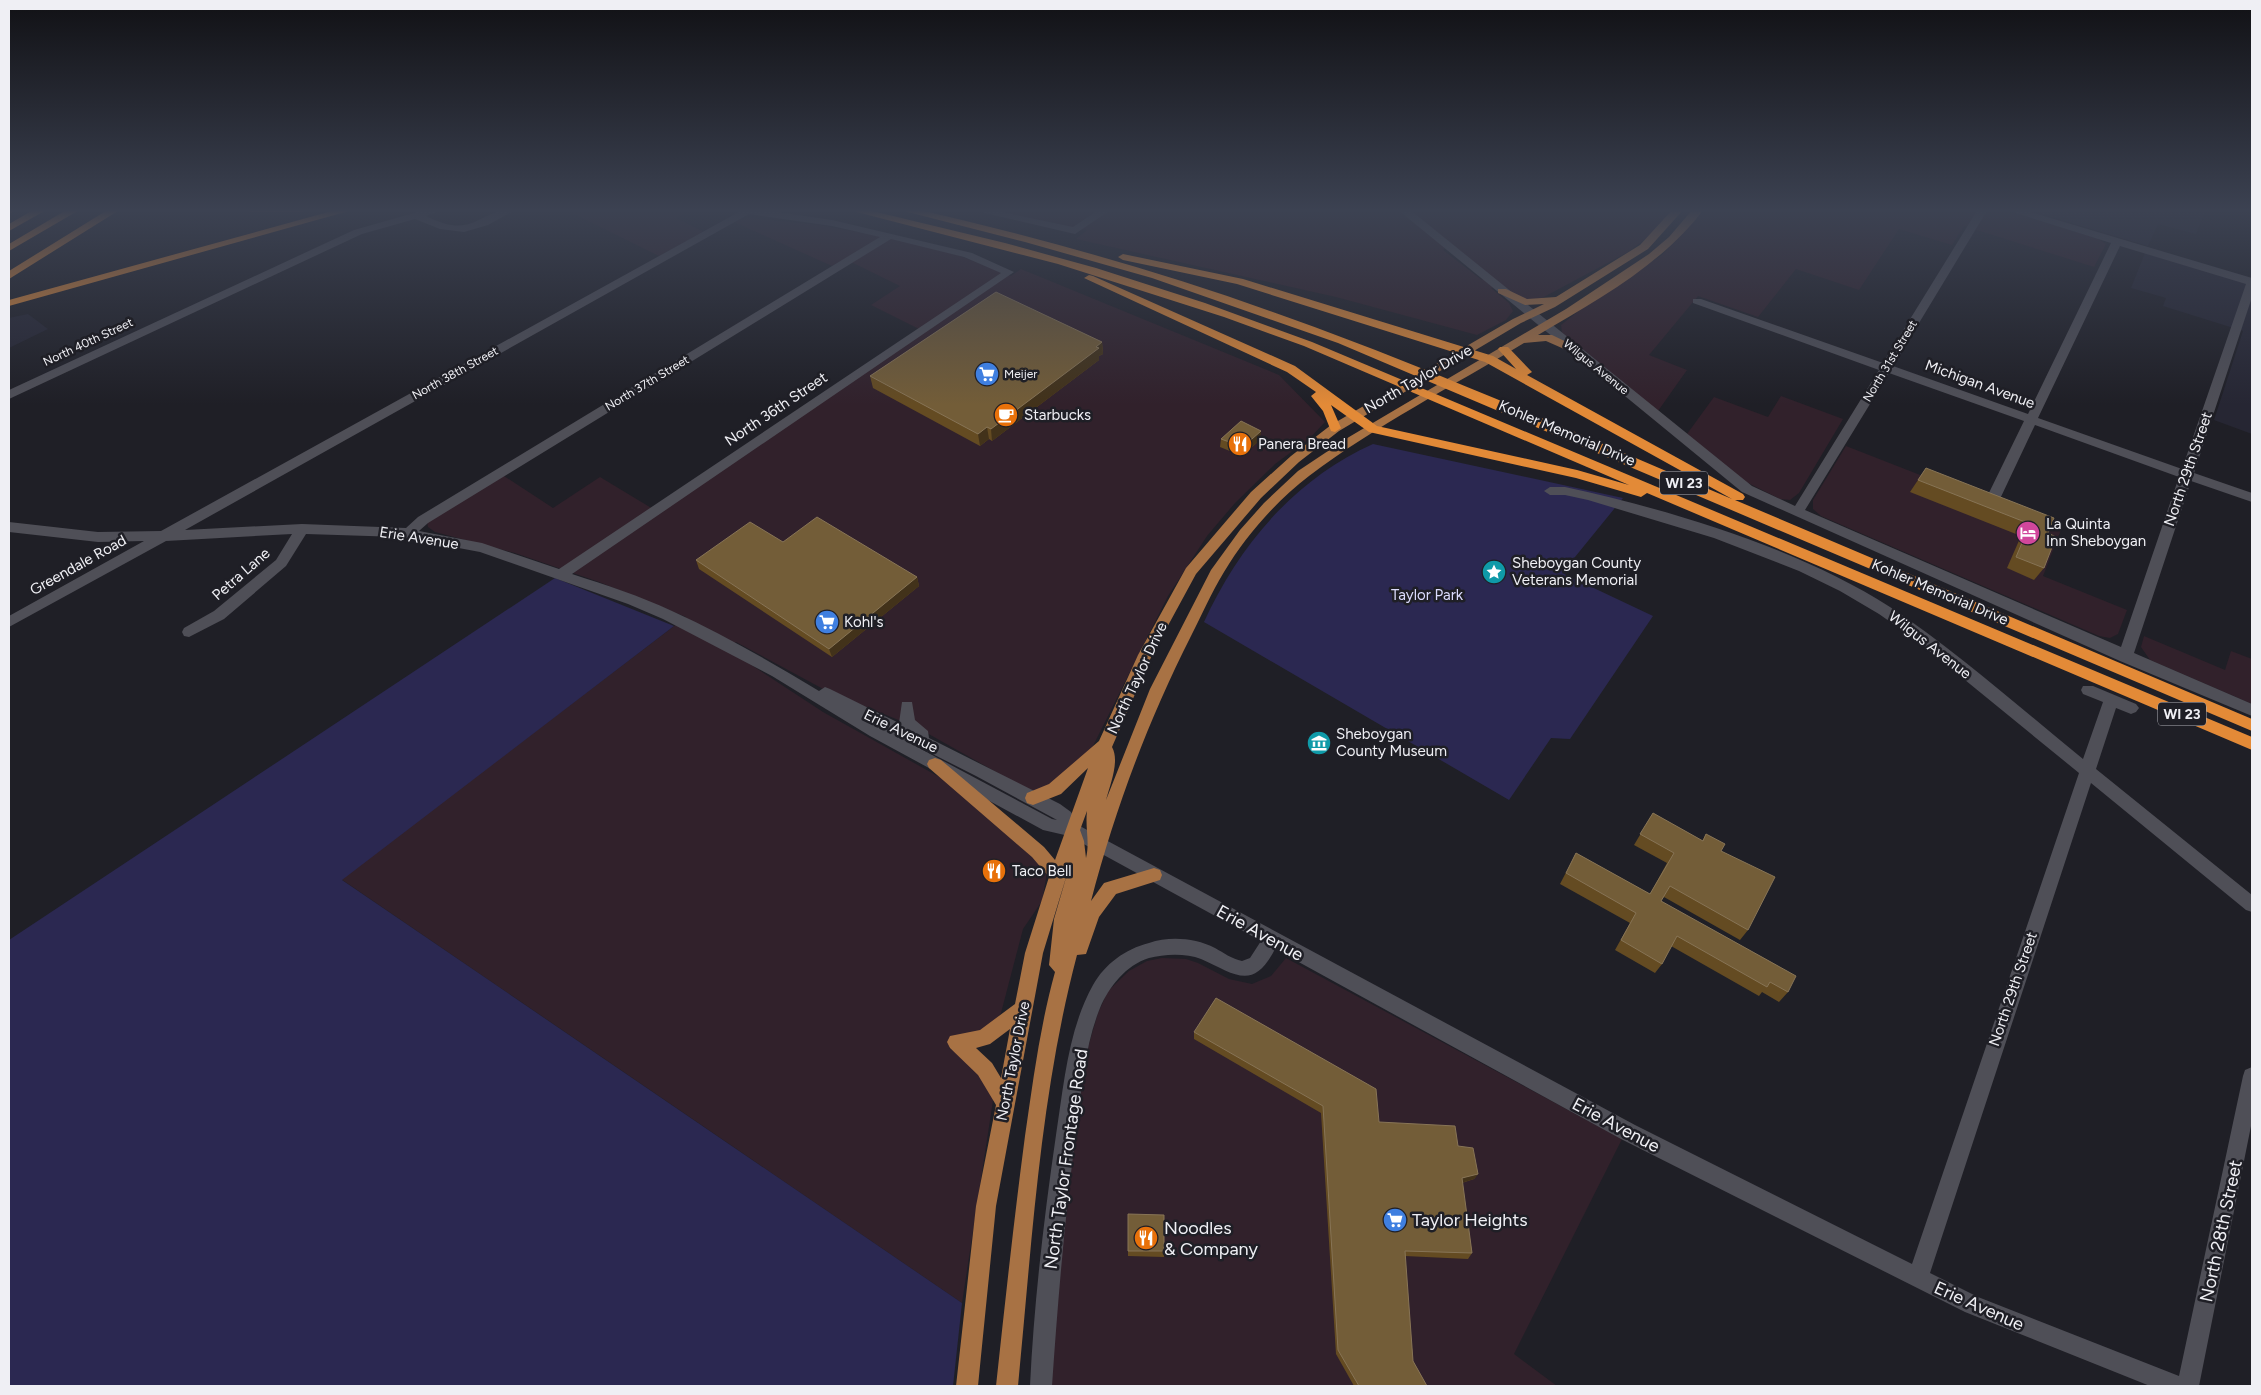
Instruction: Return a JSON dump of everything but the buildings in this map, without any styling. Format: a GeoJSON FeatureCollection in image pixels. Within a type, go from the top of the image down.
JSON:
{"type":"FeatureCollection","features":[{"type":"Feature","properties":{"kind":"highway"},"geometry":{"type":"LineString","coordinates":[[9,303],[114,274]]}},
{"type":"Feature","properties":{"kind":"highway"},"geometry":{"type":"LineString","coordinates":[[1080,274],[1214,333],[1299,374],[1320,389],[1352,417],[1372,429],[1577,474],[1754,532]]}},
{"type":"Feature","properties":{"kind":"highway","name":"Kohler Memorial Drive"},"geometry":{"type":"LineString","coordinates":[[1104,274],[1189,301],[1308,344],[1386,375],[2252,744]]}},
{"type":"Feature","properties":{"kind":"highway","name":"Kohler Memorial Drive"},"geometry":{"type":"LineString","coordinates":[[1147,274],[1255,308],[1403,365],[2252,725]]}},
{"type":"Feature","properties":{"kind":"highway"},"geometry":{"type":"LineString","coordinates":[[1204,274],[1239,281],[1489,359],[1738,497],[1906,578]]}},
{"type":"Feature","properties":{"kind":"highway"},"geometry":{"type":"LineString","coordinates":[[1214,333],[1304,384],[1326,405],[1335,428]]}},
{"type":"Feature","properties":{"kind":"highway"},"geometry":{"type":"LineString","coordinates":[[1509,346],[1508,356],[1541,387]]}},
{"type":"Feature","properties":{"kind":"main road","name":"North Taylor Drive"},"geometry":{"type":"LineString","coordinates":[[968,1386],[986,1206],[1034,953],[1072,830],[1107,742],[1141,662],[1179,592],[1197,563],[1256,495],[1335,428],[1568,295],[1601,274]]}},
{"type":"Feature","properties":{"kind":"main road","name":"North Taylor Drive"},"geometry":{"type":"LineString","coordinates":[[1007,1386],[1024,1218],[1053,1011],[1098,844],[1134,744],[1157,689],[1218,570],[1245,533],[1303,474],[1372,429],[1489,359],[1624,274]]}},
{"type":"Feature","properties":{"kind":"main road"},"geometry":{"type":"LineString","coordinates":[[1502,291],[1528,302],[1547,301],[1568,295]]}},
{"type":"Feature","properties":{"kind":"main road"},"geometry":{"type":"LineString","coordinates":[[1509,346],[1533,338],[1548,337],[1575,350]]}},
{"type":"Feature","properties":{"kind":"main road"},"geometry":{"type":"LineString","coordinates":[[1033,798],[1055,789],[1069,779],[1107,742]]}},
{"type":"Feature","properties":{"kind":"main road"},"geometry":{"type":"LineString","coordinates":[[1098,844],[1093,833],[1093,818],[1106,777],[1107,742]]}},
{"type":"Feature","properties":{"kind":"main road"},"geometry":{"type":"LineString","coordinates":[[935,764],[1038,852],[1058,876]]}},
{"type":"Feature","properties":{"kind":"main road"},"geometry":{"type":"LineString","coordinates":[[1053,1011],[1063,920],[1080,854],[1072,830]]}},
{"type":"Feature","properties":{"kind":"main road"},"geometry":{"type":"LineString","coordinates":[[1053,1011],[1098,903],[1113,886],[1154,875]]}},
{"type":"Feature","properties":{"kind":"main road"},"geometry":{"type":"LineString","coordinates":[[1005,1104],[985,1069],[956,1042],[984,1038],[1023,1009]]}},
{"type":"Feature","properties":{"kind":"street","name":"North 40th Street"},"geometry":{"type":"LineString","coordinates":[[9,395],[268,274]]}},
{"type":"Feature","properties":{"kind":"street","name":"North 38th Street"},"geometry":{"type":"LineString","coordinates":[[164,536],[628,274]]}},
{"type":"Feature","properties":{"kind":"street","name":"North 37th Street"},"geometry":{"type":"LineString","coordinates":[[408,534],[423,520],[826,274]]}},
{"type":"Feature","properties":{"kind":"street","name":"North 36th Street"},"geometry":{"type":"LineString","coordinates":[[562,574],[1006,274]]}},
{"type":"Feature","properties":{"kind":"street","name":"Wilgus Avenue"},"geometry":{"type":"LineString","coordinates":[[1481,274],[1747,489],[1797,513],[2125,657],[2252,710]]}},
{"type":"Feature","properties":{"kind":"street","name":"North 31st Street"},"geometry":{"type":"LineString","coordinates":[[1797,513],[1943,274]]}},
{"type":"Feature","properties":{"kind":"street"},"geometry":{"type":"LineString","coordinates":[[1992,501],[2101,274]]}},
{"type":"Feature","properties":{"kind":"street"},"geometry":{"type":"LineString","coordinates":[[2229,274],[2252,281]]}},
{"type":"Feature","properties":{"kind":"street","name":"North 29th Street"},"geometry":{"type":"LineString","coordinates":[[2125,657],[2252,281]]}},
{"type":"Feature","properties":{"kind":"street","name":"Michigan Avenue"},"geometry":{"type":"LineString","coordinates":[[1698,301],[2252,498]]}},
{"type":"Feature","properties":{"kind":"street","name":"Wilgus Avenue"},"geometry":{"type":"LineString","coordinates":[[1550,491],[1566,491],[1588,496],[1699,529],[1762,552],[1852,591],[1882,608],[1908,626],[2252,905]]}},
{"type":"Feature","properties":{"kind":"street","name":"Erie Avenue"},"geometry":{"type":"LineString","coordinates":[[9,527],[80,536],[164,536],[302,529],[408,534],[482,548],[562,574],[668,615],[774,670],[982,770],[1065,817],[1072,830]]}},
{"type":"Feature","properties":{"kind":"street","name":"Petra Lane"},"geometry":{"type":"LineString","coordinates":[[189,632],[220,614],[281,562],[302,529]]}},
{"type":"Feature","properties":{"kind":"street","name":"Greendale Road"},"geometry":{"type":"LineString","coordinates":[[9,622],[164,536]]}},
{"type":"Feature","properties":{"kind":"street","name":"Erie Avenue"},"geometry":{"type":"LineString","coordinates":[[774,670],[825,704],[935,764],[1049,825],[1072,830],[1628,1132],[1918,1278],[2022,1326],[2177,1386]]}},
{"type":"Feature","properties":{"kind":"street"},"geometry":{"type":"LineString","coordinates":[[2088,690],[2131,708]]}},
{"type":"Feature","properties":{"kind":"street","name":"North 29th Street"},"geometry":{"type":"LineString","coordinates":[[1918,1278],[2110,700]]}},
{"type":"Feature","properties":{"kind":"street"},"geometry":{"type":"LineString","coordinates":[[908,706],[908,723],[913,728],[982,770]]}},
{"type":"Feature","properties":{"kind":"street","name":"North Taylor Frontage Road"},"geometry":{"type":"LineString","coordinates":[[1041,1386],[1059,1178],[1075,1070],[1081,1043],[1099,992],[1115,970],[1139,954],[1171,947],[1186,947],[1201,951],[1237,968],[1243,968],[1256,963],[1271,939]]}},
{"type":"Feature","properties":{"kind":"street","name":"North 28th Street"},"geometry":{"type":"LineString","coordinates":[[2188,1386],[2252,1076]]}},
{"type":"Feature","properties":{"kind":"shaded area"},"geometry":{"type":"Polygon","coordinates":[[[876,274],[1006,274],[1011,276],[1014,274],[1033,274],[1279,375],[1325,422],[1309,439],[1275,464],[1235,503],[1207,536],[1168,596],[1089,754],[1063,777],[1039,791],[1028,790],[918,728],[825,690],[736,642],[727,649],[823,712],[950,783],[1018,840],[1047,873],[1042,901],[1023,929],[1001,1013],[992,1025],[970,1035],[960,1034],[949,1048],[971,1063],[994,1094],[962,1303],[341,879],[686,617],[599,582],[515,553],[435,532],[428,527],[427,521],[501,474],[553,508],[600,477],[658,512],[925,332],[871,305],[900,286],[876,274]]]}},
{"type":"Feature","properties":{"kind":"shaded area"},"geometry":{"type":"Polygon","coordinates":[[[1233,274],[1474,274],[1482,280],[1489,274],[1587,274],[1542,298],[1528,300],[1518,297],[1502,285],[1491,288],[1509,303],[1513,311],[1506,320],[1477,335],[1336,297],[1233,274]]]}},
{"type":"Feature","properties":{"kind":"shaded area"},"geometry":{"type":"Polygon","coordinates":[[[1632,274],[1792,274],[1758,317],[1698,296],[1649,355],[1687,370],[1658,411],[1562,333],[1561,325],[1599,295],[1632,274]]]}},
{"type":"Feature","properties":{"kind":"shaded area"},"geometry":{"type":"Polygon","coordinates":[[[1811,274],[1869,274],[1859,290],[1811,274]]]}},
{"type":"Feature","properties":{"kind":"shaded area"},"geometry":{"type":"Polygon","coordinates":[[[2137,274],[2216,274],[2252,285],[2252,434],[2214,420],[2243,331],[2163,306],[2166,298],[2131,288],[2137,274]]]}},
{"type":"Feature","properties":{"kind":"shaded area"},"geometry":{"type":"Polygon","coordinates":[[[28,314],[48,329],[9,348],[9,318],[28,314]]]}},
{"type":"Feature","properties":{"kind":"shaded area"},"geometry":{"type":"Polygon","coordinates":[[[1781,396],[1843,419],[1799,493],[1790,500],[1780,499],[1746,482],[1687,434],[1714,397],[1768,417],[1781,396]]]}},
{"type":"Feature","properties":{"kind":"shaded area"},"geometry":{"type":"Polygon","coordinates":[[[1846,446],[2061,530],[2043,576],[2127,610],[2118,634],[2110,638],[2099,636],[1821,516],[1813,509],[1813,500],[1846,446]]]}},
{"type":"Feature","properties":{"kind":"shaded area"},"geometry":{"type":"Polygon","coordinates":[[[2144,636],[2225,670],[2231,651],[2252,659],[2252,704],[2150,660],[2141,647],[2144,636]]]}},
{"type":"Feature","properties":{"kind":"shaded area"},"geometry":{"type":"Polygon","coordinates":[[[1162,958],[1186,959],[1229,979],[1252,984],[1271,976],[1286,958],[1622,1139],[1514,1354],[1557,1386],[1049,1386],[1060,1241],[1082,1068],[1098,1013],[1108,991],[1129,971],[1147,961],[1162,958]]]}},
{"type":"Feature","properties":{"kind":"green space","name":"Taylor Park"},"geometry":{"type":"Polygon","coordinates":[[[1373,444],[1623,498],[1562,573],[1653,616],[1570,739],[1551,738],[1509,800],[1204,622],[1234,567],[1272,517],[1294,495],[1319,476],[1373,444]]]}},
{"type":"Feature","properties":{"kind":"green space"},"geometry":{"type":"Polygon","coordinates":[[[555,578],[674,626],[342,880],[962,1303],[953,1386],[9,1386],[9,940],[555,578]]]}},
{"type":"Feature","properties":{"kind":"place","name":"Meijer"},"geometry":{"type":"Point","coordinates":[987,374]}},
{"type":"Feature","properties":{"kind":"place","name":"Starbucks"},"geometry":{"type":"Point","coordinates":[1006,415]}},
{"type":"Feature","properties":{"kind":"place","name":"Panera Bread"},"geometry":{"type":"Point","coordinates":[1240,444]}},
{"type":"Feature","properties":{"kind":"place","name":"La Quinta Inn Sheboygan"},"geometry":{"type":"Point","coordinates":[2028,533]}},
{"type":"Feature","properties":{"kind":"place","name":"Sheboygan County Veterans Memorial"},"geometry":{"type":"Point","coordinates":[1494,572]}},
{"type":"Feature","properties":{"kind":"place","name":"Kohl's"},"geometry":{"type":"Point","coordinates":[827,622]}},
{"type":"Feature","properties":{"kind":"place","name":"Sheboygan County Museum"},"geometry":{"type":"Point","coordinates":[1319,743]}},
{"type":"Feature","properties":{"kind":"place","name":"Taco Bell"},"geometry":{"type":"Point","coordinates":[994,871]}},
{"type":"Feature","properties":{"kind":"place","name":"Taylor Heights"},"geometry":{"type":"Point","coordinates":[1395,1220]}},
{"type":"Feature","properties":{"kind":"place","name":"Noodles & Company"},"geometry":{"type":"Point","coordinates":[1146,1238]}}]}
